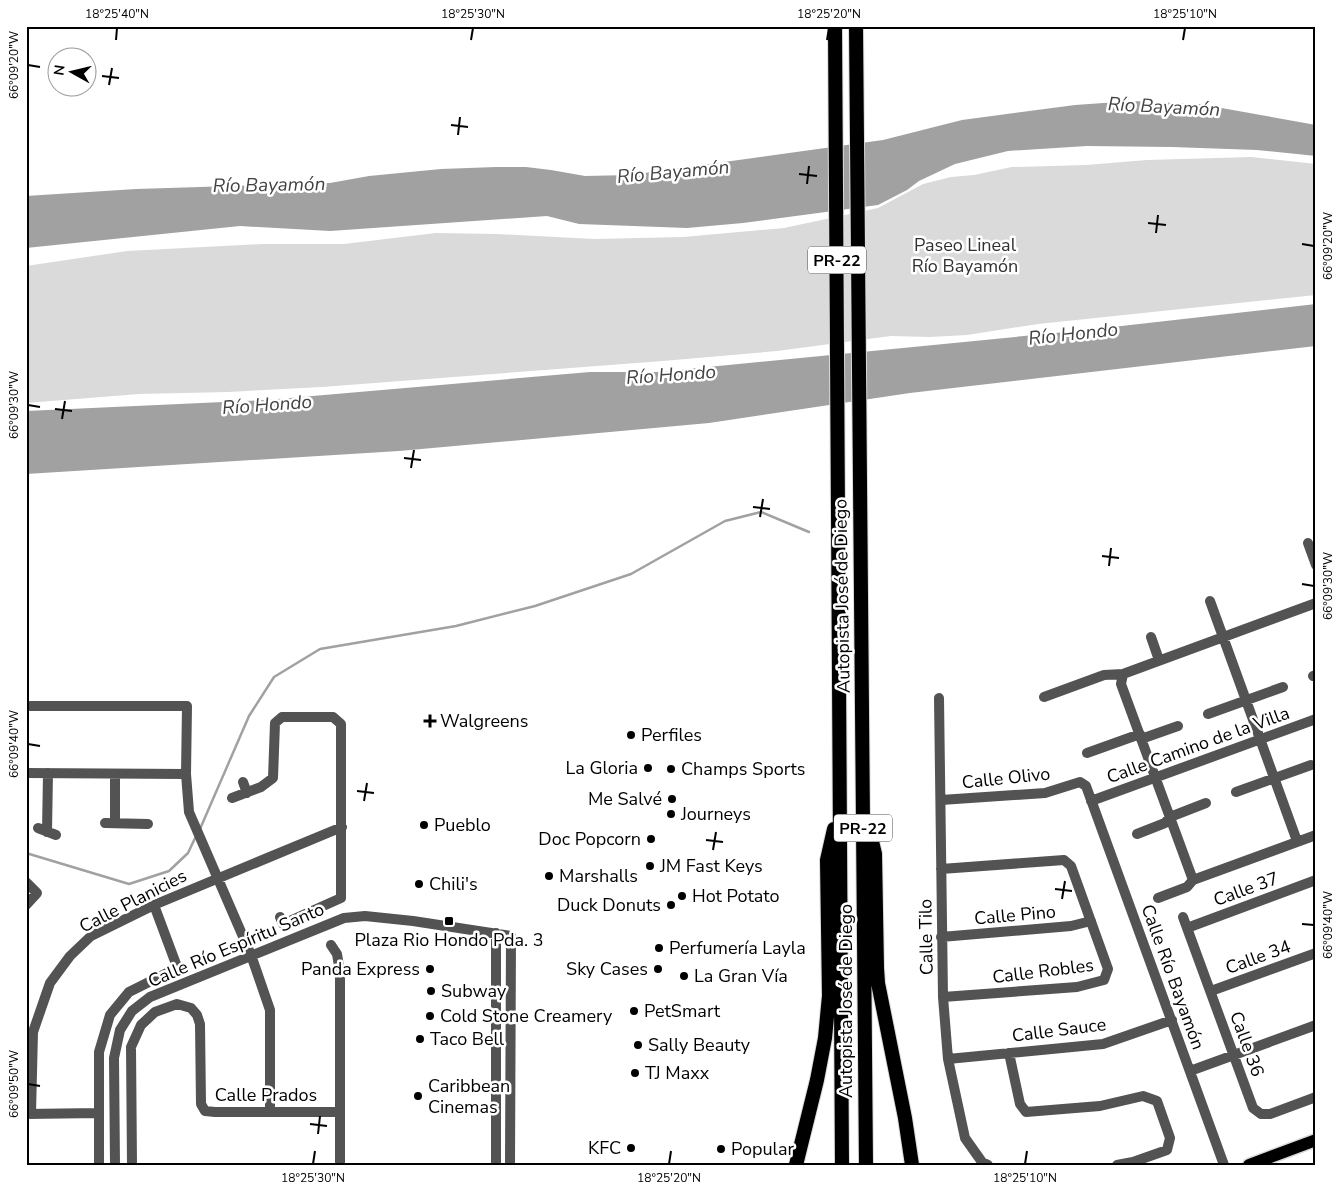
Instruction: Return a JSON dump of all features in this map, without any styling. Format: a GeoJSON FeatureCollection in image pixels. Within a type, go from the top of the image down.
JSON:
{"type":"FeatureCollection","features":[{"type":"Feature","properties":{"kind":"highway","name":"Autopista José de Diego"},"geometry":{"type":"LineString","coordinates":[[835,26],[842,1165]]}},
{"type":"Feature","properties":{"kind":"highway","name":"Autopista José de Diego"},"geometry":{"type":"LineString","coordinates":[[856,26],[866,1165]]}},
{"type":"Feature","properties":{"kind":"highway"},"geometry":{"type":"LineString","coordinates":[[858,1165],[854,565],[855,528],[859,493]]}},
{"type":"Feature","properties":{"kind":"highway"},"geometry":{"type":"LineString","coordinates":[[839,758],[848,805],[850,1165]]}},
{"type":"Feature","properties":{"kind":"highway"},"geometry":{"type":"LineString","coordinates":[[863,804],[875,854],[878,983],[912,1165]]}},
{"type":"Feature","properties":{"kind":"highway"},"geometry":{"type":"LineString","coordinates":[[792,1165],[798,1158],[817,1080],[828,1016],[827,860],[840,806]]}},
{"type":"Feature","properties":{"kind":"highway"},"geometry":{"type":"LineString","coordinates":[[908,1139],[918,1165]]}},
{"type":"Feature","properties":{"kind":"main road"},"geometry":{"type":"LineString","coordinates":[[1249,1165],[1316,1140]]}},
{"type":"Feature","properties":{"kind":"street"},"geometry":{"type":"LineString","coordinates":[[1308,543],[1316,565]]}},
{"type":"Feature","properties":{"kind":"street"},"geometry":{"type":"LineString","coordinates":[[1210,601],[1297,841]]}},
{"type":"Feature","properties":{"kind":"street"},"geometry":{"type":"LineString","coordinates":[[1044,697],[1104,674],[1123,674],[1316,603]]}},
{"type":"Feature","properties":{"kind":"street"},"geometry":{"type":"LineString","coordinates":[[1151,637],[1159,660]]}},
{"type":"Feature","properties":{"kind":"street"},"geometry":{"type":"LineString","coordinates":[[1123,674],[1121,684],[1193,880]]}},
{"type":"Feature","properties":{"kind":"street"},"geometry":{"type":"LineString","coordinates":[[1208,714],[1284,687]]}},
{"type":"Feature","properties":{"kind":"street","name":"Calle Tilo"},"geometry":{"type":"LineString","coordinates":[[939,698],[943,997],[948,1059],[965,1138],[982,1162],[988,1165]]}},
{"type":"Feature","properties":{"kind":"street"},"geometry":{"type":"LineString","coordinates":[[26,706],[187,706],[186,774],[189,812],[251,955],[270,1010],[270,1112]]}},
{"type":"Feature","properties":{"kind":"street"},"geometry":{"type":"LineString","coordinates":[[232,798],[261,787],[273,778],[274,723],[282,716],[332,717],[341,724],[341,898],[283,924],[280,917]]}},
{"type":"Feature","properties":{"kind":"street","name":"Calle Camino de la Villa"},"geometry":{"type":"LineString","coordinates":[[1091,802],[1316,719]]}},
{"type":"Feature","properties":{"kind":"street"},"geometry":{"type":"LineString","coordinates":[[1086,753],[1178,726]]}},
{"type":"Feature","properties":{"kind":"street"},"geometry":{"type":"LineString","coordinates":[[1236,792],[1311,765]]}},
{"type":"Feature","properties":{"kind":"street"},"geometry":{"type":"LineString","coordinates":[[26,773],[186,774]]}},
{"type":"Feature","properties":{"kind":"street"},"geometry":{"type":"LineString","coordinates":[[47,832],[48,773]]}},
{"type":"Feature","properties":{"kind":"street"},"geometry":{"type":"LineString","coordinates":[[115,774],[110,823],[148,824]]}},
{"type":"Feature","properties":{"kind":"street"},"geometry":{"type":"LineString","coordinates":[[243,782],[248,792]]}},
{"type":"Feature","properties":{"kind":"street","name":"Calle Olivo"},"geometry":{"type":"LineString","coordinates":[[941,800],[1045,792],[1080,782],[1086,786],[1091,802]]}},
{"type":"Feature","properties":{"kind":"street","name":"Calle Río Bayamón"},"geometry":{"type":"LineString","coordinates":[[1091,802],[1224,1165]]}},
{"type":"Feature","properties":{"kind":"street"},"geometry":{"type":"LineString","coordinates":[[1137,834],[1165,823],[1170,816],[1206,803]]}},
{"type":"Feature","properties":{"kind":"street","name":"Calle Planicies"},"geometry":{"type":"LineString","coordinates":[[29,1114],[33,1032],[50,983],[70,956],[91,936],[154,905],[218,877],[342,827]]}},
{"type":"Feature","properties":{"kind":"street"},"geometry":{"type":"LineString","coordinates":[[1158,898],[1188,887],[1193,880],[1316,835]]}},
{"type":"Feature","properties":{"kind":"street","name":"Calle Robles"},"geometry":{"type":"LineString","coordinates":[[941,869],[1064,860],[1071,866],[1108,970],[1104,980],[1077,987],[943,997]]}},
{"type":"Feature","properties":{"kind":"street","name":"Calle 37"},"geometry":{"type":"LineString","coordinates":[[1187,928],[1316,880]]}},
{"type":"Feature","properties":{"kind":"street"},"geometry":{"type":"LineString","coordinates":[[26,882],[37,893],[26,904]]}},
{"type":"Feature","properties":{"kind":"street"},"geometry":{"type":"LineString","coordinates":[[99,1165],[99,1052],[110,1015],[129,992],[171,971],[176,964],[154,905]]}},
{"type":"Feature","properties":{"kind":"street","name":"Calle Río Espíritu Santo"},"geometry":{"type":"LineString","coordinates":[[115,1165],[114,1058],[120,1030],[132,1011],[150,997],[251,955],[344,918],[365,916],[511,936],[510,1165]]}},
{"type":"Feature","properties":{"kind":"street","name":"Calle 36"},"geometry":{"type":"LineString","coordinates":[[1183,917],[1253,1108],[1261,1114],[1270,1114],[1316,1097]]}},
{"type":"Feature","properties":{"kind":"street","name":"Calle Pino"},"geometry":{"type":"LineString","coordinates":[[942,937],[1071,926],[1091,921]]}},
{"type":"Feature","properties":{"kind":"street"},"geometry":{"type":"LineString","coordinates":[[496,933],[496,1165]]}},
{"type":"Feature","properties":{"kind":"street"},"geometry":{"type":"LineString","coordinates":[[330,945],[337,954],[340,972],[340,1112]]}},
{"type":"Feature","properties":{"kind":"street","name":"Calle 34"},"geometry":{"type":"LineString","coordinates":[[1210,991],[1316,953]]}},
{"type":"Feature","properties":{"kind":"street","name":"Calle Prados"},"geometry":{"type":"LineString","coordinates":[[132,1165],[131,1047],[141,1025],[155,1012],[177,1004],[192,1008],[200,1024],[201,1104],[205,1111],[340,1112],[340,1165]]}},
{"type":"Feature","properties":{"kind":"street","name":"Calle Sauce"},"geometry":{"type":"LineString","coordinates":[[948,1059],[1103,1044],[1172,1020]]}},
{"type":"Feature","properties":{"kind":"street"},"geometry":{"type":"LineString","coordinates":[[1190,1071],[1316,1024]]}},
{"type":"Feature","properties":{"kind":"street"},"geometry":{"type":"LineString","coordinates":[[1009,1053],[1020,1104],[1026,1112],[1100,1106],[1144,1096],[1156,1101],[1170,1138],[1167,1150],[1133,1162],[1117,1165]]}},
{"type":"Feature","properties":{"kind":"street"},"geometry":{"type":"LineString","coordinates":[[29,1114],[99,1113]]}},
{"type":"Feature","properties":{"kind":"green space","name":"Paseo Lineal Río Bayamón"},"geometry":{"type":"Polygon","coordinates":[[[1251,157],[1316,164],[1316,295],[1038,324],[967,335],[930,337],[891,336],[777,351],[663,361],[322,387],[139,394],[26,403],[26,266],[127,251],[263,244],[344,244],[436,233],[594,239],[683,237],[784,228],[878,208],[923,184],[951,177],[974,175],[1012,167],[1251,157]]]}},
{"type":"Feature","properties":{"kind":"water","name":"Río Bayamón"},"geometry":{"type":"Polygon","coordinates":[[[1132,101],[1199,104],[1316,125],[1316,156],[1257,150],[1172,147],[1087,146],[1008,151],[955,164],[919,181],[907,190],[878,205],[743,223],[687,228],[579,224],[547,216],[330,231],[240,226],[26,248],[26,196],[136,189],[330,183],[369,176],[441,169],[496,167],[526,167],[585,176],[630,175],[883,140],[962,120],[1075,105],[1132,101]]]}},
{"type":"Feature","properties":{"kind":"water","name":"Río Hondo"},"geometry":{"type":"Polygon","coordinates":[[[1316,304],[1316,346],[910,393],[709,423],[399,451],[26,474],[26,411],[266,400],[590,372],[657,372],[1086,330],[1316,304]]]}},
{"type":"Feature","properties":{"kind":"waterway"},"geometry":{"type":"LineString","coordinates":[[200,829],[249,716],[274,677],[320,649],[456,626],[535,606],[631,574],[725,521],[761,512],[809,532]]}},
{"type":"Feature","properties":{"kind":"waterway"},"geometry":{"type":"LineString","coordinates":[[26,853],[129,884],[169,871],[188,853],[196,836]]}},
{"type":"Feature","properties":{"kind":"place","name":"Walgreens"},"geometry":{"type":"Point","coordinates":[430,721]}},
{"type":"Feature","properties":{"kind":"place","name":"Perfiles"},"geometry":{"type":"Point","coordinates":[631,735]}},
{"type":"Feature","properties":{"kind":"place","name":"La Gloria"},"geometry":{"type":"Point","coordinates":[648,768]}},
{"type":"Feature","properties":{"kind":"place","name":"Champs Sports"},"geometry":{"type":"Point","coordinates":[671,769]}},
{"type":"Feature","properties":{"kind":"place","name":"Me Salvé"},"geometry":{"type":"Point","coordinates":[672,799]}},
{"type":"Feature","properties":{"kind":"place","name":"Journeys"},"geometry":{"type":"Point","coordinates":[671,814]}},
{"type":"Feature","properties":{"kind":"place","name":"Pueblo"},"geometry":{"type":"Point","coordinates":[424,825]}},
{"type":"Feature","properties":{"kind":"place","name":"Doc Popcorn"},"geometry":{"type":"Point","coordinates":[651,839]}},
{"type":"Feature","properties":{"kind":"place","name":"JM Fast Keys"},"geometry":{"type":"Point","coordinates":[650,866]}},
{"type":"Feature","properties":{"kind":"place","name":"Marshalls"},"geometry":{"type":"Point","coordinates":[549,876]}},
{"type":"Feature","properties":{"kind":"place","name":"Chili's"},"geometry":{"type":"Point","coordinates":[419,884]}},
{"type":"Feature","properties":{"kind":"place","name":"Hot Potato"},"geometry":{"type":"Point","coordinates":[682,896]}},
{"type":"Feature","properties":{"kind":"place","name":"Duck Donuts"},"geometry":{"type":"Point","coordinates":[671,905]}},
{"type":"Feature","properties":{"kind":"place","name":"Plaza Rio Hondo Pda. 3"},"geometry":{"type":"Point","coordinates":[449,921]}},
{"type":"Feature","properties":{"kind":"place","name":"Perfumería Layla"},"geometry":{"type":"Point","coordinates":[659,948]}},
{"type":"Feature","properties":{"kind":"place","name":"Panda Express"},"geometry":{"type":"Point","coordinates":[430,969]}},
{"type":"Feature","properties":{"kind":"place","name":"Sky Cases"},"geometry":{"type":"Point","coordinates":[658,969]}},
{"type":"Feature","properties":{"kind":"place","name":"La Gran Vía"},"geometry":{"type":"Point","coordinates":[684,976]}},
{"type":"Feature","properties":{"kind":"place","name":"Subway"},"geometry":{"type":"Point","coordinates":[431,991]}},
{"type":"Feature","properties":{"kind":"place","name":"PetSmart"},"geometry":{"type":"Point","coordinates":[634,1011]}},
{"type":"Feature","properties":{"kind":"place","name":"Cold Stone Creamery"},"geometry":{"type":"Point","coordinates":[430,1016]}},
{"type":"Feature","properties":{"kind":"place","name":"Taco Bell"},"geometry":{"type":"Point","coordinates":[420,1039]}},
{"type":"Feature","properties":{"kind":"place","name":"Sally Beauty"},"geometry":{"type":"Point","coordinates":[638,1045]}},
{"type":"Feature","properties":{"kind":"place","name":"TJ Maxx"},"geometry":{"type":"Point","coordinates":[635,1073]}},
{"type":"Feature","properties":{"kind":"place","name":"Caribbean Cinemas"},"geometry":{"type":"Point","coordinates":[418,1096]}},
{"type":"Feature","properties":{"kind":"place","name":"KFC"},"geometry":{"type":"Point","coordinates":[631,1148]}},
{"type":"Feature","properties":{"kind":"place","name":"Popular"},"geometry":{"type":"Point","coordinates":[721,1149]}}]}
